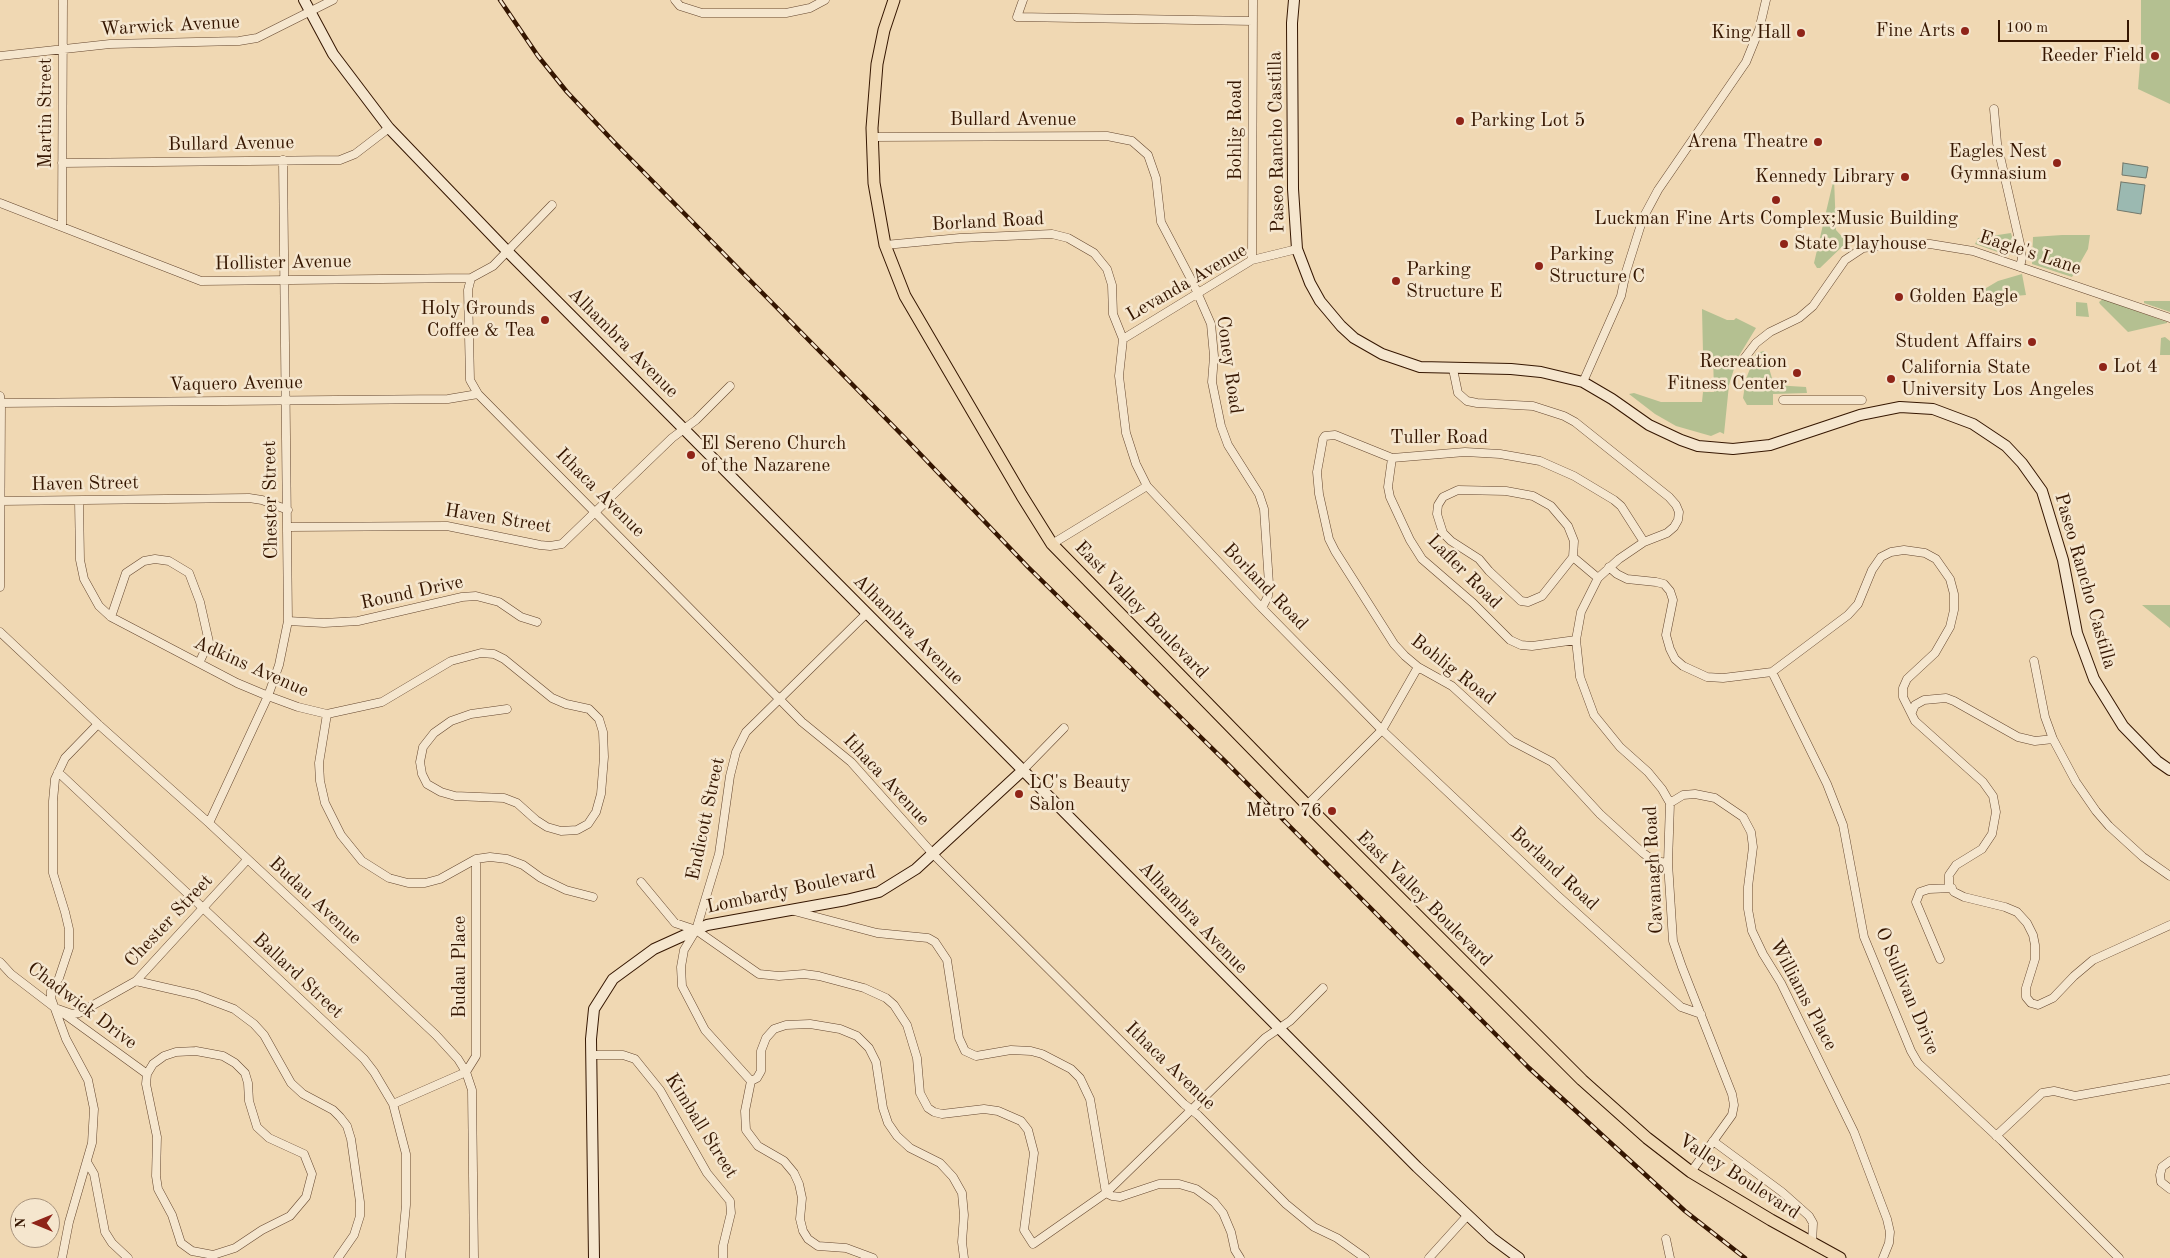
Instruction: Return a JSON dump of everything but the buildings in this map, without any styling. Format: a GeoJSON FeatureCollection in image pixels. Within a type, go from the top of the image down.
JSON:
{"type":"FeatureCollection","features":[{"type":"Feature","properties":{"kind":"main road","name":"East Valley Boulevard"},"geometry":{"type":"LineString","coordinates":[[894,0],[884,30],[877,64],[871,137],[874,183],[885,245],[905,296],[1052,544],[1547,1046],[1624,1118]]}},
{"type":"Feature","properties":{"kind":"main road","name":"Valley Boulevard"},"geometry":{"type":"LineString","coordinates":[[1624,1118],[1691,1172],[1812,1244],[1840,1258]]}},
{"type":"Feature","properties":{"kind":"street","name":"Martin Street"},"geometry":{"type":"LineString","coordinates":[[62,226],[63,0]]}},
{"type":"Feature","properties":{"kind":"street","name":"Alhambra Avenue"},"geometry":{"type":"LineString","coordinates":[[304,0],[333,54],[389,128],[508,252],[656,399],[684,430],[974,720],[1022,771],[1061,808],[1278,1029],[1467,1216],[1519,1258]]}},
{"type":"Feature","properties":{"kind":"street","name":"Warwick Avenue"},"geometry":{"type":"LineString","coordinates":[[0,56],[110,44],[239,41],[257,38],[333,0]]}},
{"type":"Feature","properties":{"kind":"street"},"geometry":{"type":"LineString","coordinates":[[675,0],[680,6],[702,13],[786,13],[810,8],[825,0]]}},
{"type":"Feature","properties":{"kind":"street"},"geometry":{"type":"LineString","coordinates":[[1023,0],[1017,17],[1253,21]]}},
{"type":"Feature","properties":{"kind":"street","name":"Bohlig Road"},"geometry":{"type":"LineString","coordinates":[[1252,260],[1253,0]]}},
{"type":"Feature","properties":{"kind":"street"},"geometry":{"type":"LineString","coordinates":[[1287,0],[1292,23]]}},
{"type":"Feature","properties":{"kind":"street","name":"Paseo Rancho Castilla"},"geometry":{"type":"LineString","coordinates":[[1294,0],[1292,23],[1293,213],[1297,250],[1310,283],[1320,301],[1340,326],[1354,338],[1382,354],[1407,364],[1428,368],[1511,369],[1540,372],[1583,382],[1612,399],[1636,417],[1663,432],[1698,446],[1720,449],[1770,445],[1860,415],[1906,406],[1940,412],[1989,434],[2006,446],[2022,463],[2042,491],[2063,560],[2077,633],[2094,679],[2123,726],[2157,761],[2170,770]]}},
{"type":"Feature","properties":{"kind":"street"},"geometry":{"type":"LineString","coordinates":[[1583,382],[1621,296],[1626,272],[1643,218],[1662,184],[1746,62],[1759,30],[1766,0]]}},
{"type":"Feature","properties":{"kind":"street"},"geometry":{"type":"LineString","coordinates":[[1994,109],[1997,143],[2022,258],[2020,267]]}},
{"type":"Feature","properties":{"kind":"street","name":"Bullard Avenue"},"geometry":{"type":"LineString","coordinates":[[62,163],[340,160],[355,154],[389,128]]}},
{"type":"Feature","properties":{"kind":"street","name":"Bullard Avenue"},"geometry":{"type":"LineString","coordinates":[[871,137],[1107,136],[1132,141],[1148,155]]}},
{"type":"Feature","properties":{"kind":"street","name":"Coney Road"},"geometry":{"type":"LineString","coordinates":[[1148,155],[1156,178],[1161,222],[1198,294],[1212,330],[1214,356],[1212,382],[1221,426],[1228,445],[1259,494],[1264,508],[1269,584],[1268,596],[1262,608]]}},
{"type":"Feature","properties":{"kind":"street","name":"Chester Street"},"geometry":{"type":"LineString","coordinates":[[209,823],[268,696],[279,664],[288,621],[282,160]]}},
{"type":"Feature","properties":{"kind":"street","name":"Hollister Avenue"},"geometry":{"type":"LineString","coordinates":[[0,203],[201,281],[472,278]]}},
{"type":"Feature","properties":{"kind":"street"},"geometry":{"type":"LineString","coordinates":[[472,278],[492,266],[508,252],[552,204]]}},
{"type":"Feature","properties":{"kind":"street","name":"Borland Road"},"geometry":{"type":"LineString","coordinates":[[885,245],[960,238],[1052,234],[1068,238],[1094,253],[1107,269],[1112,285],[1114,314],[1123,339],[1119,376],[1126,433],[1136,464],[1147,486],[1262,608],[1382,730],[1558,896],[1681,1007],[1701,1014]]}},
{"type":"Feature","properties":{"kind":"street","name":"Eagle's Lane"},"geometry":{"type":"LineString","coordinates":[[1743,360],[1756,343],[1770,332],[1799,318],[1813,306],[1845,260],[1863,248],[1898,244],[1930,244],[1973,251],[2170,318]]}},
{"type":"Feature","properties":{"kind":"street","name":"Levanda Avenue"},"geometry":{"type":"LineString","coordinates":[[1123,339],[1252,260],[1297,250]]}},
{"type":"Feature","properties":{"kind":"street","name":"Ithaca Avenue"},"geometry":{"type":"LineString","coordinates":[[472,278],[468,290],[470,380],[478,394],[802,722],[851,762],[888,806],[933,854],[1286,1204],[1314,1227],[1337,1238],[1365,1258]]}},
{"type":"Feature","properties":{"kind":"street","name":"Cavanagh Road"},"geometry":{"type":"LineString","coordinates":[[1453,369],[1458,393],[1467,401],[1533,406],[1564,416],[1575,422],[1676,504],[1678,512],[1674,527],[1667,533],[1644,542],[1609,567],[1598,578],[1581,612],[1576,640],[1580,677],[1594,715],[1620,747],[1648,772],[1662,789],[1670,803],[1668,863],[1673,941],[1732,1094],[1734,1105],[1732,1116],[1691,1172]]}},
{"type":"Feature","properties":{"kind":"street","name":"Haven Street"},"geometry":{"type":"LineString","coordinates":[[288,527],[447,526],[550,546],[562,544],[672,438],[684,430],[730,386]]}},
{"type":"Feature","properties":{"kind":"street","name":"Vaquero Avenue"},"geometry":{"type":"LineString","coordinates":[[1,400],[448,399],[478,394]]}},
{"type":"Feature","properties":{"kind":"street"},"geometry":{"type":"LineString","coordinates":[[0,587],[1,400]]}},
{"type":"Feature","properties":{"kind":"street"},"geometry":{"type":"LineString","coordinates":[[1783,400],[1862,400]]}},
{"type":"Feature","properties":{"kind":"street","name":"Tuller Road"},"geometry":{"type":"LineString","coordinates":[[1325,436],[1335,435],[1392,458],[1465,452],[1500,454],[1540,461],[1574,476],[1614,500],[1621,506],[1644,542]]}},
{"type":"Feature","properties":{"kind":"street","name":"Bohlig Road"},"geometry":{"type":"LineString","coordinates":[[1325,436],[1317,472],[1319,494],[1330,539],[1394,644],[1418,667],[1452,686],[1512,741],[1552,762],[1600,814],[1654,862],[1668,863]]}},
{"type":"Feature","properties":{"kind":"street","name":"Lafler Road"},"geometry":{"type":"LineString","coordinates":[[1392,458],[1388,488],[1390,497],[1410,540],[1422,559],[1473,603],[1510,640],[1521,645],[1532,646],[1576,640]]}},
{"type":"Feature","properties":{"kind":"street"},"geometry":{"type":"LineString","coordinates":[[1052,544],[1147,486]]}},
{"type":"Feature","properties":{"kind":"street"},"geometry":{"type":"LineString","coordinates":[[1458,490],[1506,491],[1533,496],[1551,506],[1568,526],[1574,541],[1573,557],[1542,596],[1534,600],[1521,601],[1495,578],[1479,558],[1451,541],[1443,533],[1437,514],[1438,505],[1443,497],[1458,490]]}},
{"type":"Feature","properties":{"kind":"street","name":"Haven Street"},"geometry":{"type":"LineString","coordinates":[[1,501],[249,498],[262,500],[288,510]]}},
{"type":"Feature","properties":{"kind":"street","name":"Adkins Avenue"},"geometry":{"type":"LineString","coordinates":[[79,500],[80,560],[84,579],[99,606],[112,617],[199,663],[268,696],[307,710],[327,714],[382,702],[451,661],[482,653],[494,654],[504,659],[552,698],[590,709],[599,719],[603,741],[601,794],[596,812],[588,824],[576,830],[561,831],[541,824],[517,803],[504,798],[455,796],[441,792],[428,784],[422,774],[420,762],[423,747],[434,733],[451,721],[471,714],[506,709]]}},
{"type":"Feature","properties":{"kind":"street"},"geometry":{"type":"LineString","coordinates":[[1609,567],[1627,579],[1664,584],[1670,591],[1673,600],[1666,635],[1676,660],[1683,666],[1707,677],[1723,678],[1772,672],[1848,615],[1858,604],[1872,570],[1881,558],[1891,552],[1904,550],[1925,553],[1936,559],[1950,579],[1954,594],[1954,610],[1944,640],[1935,653],[1907,679],[1903,688],[1903,697],[1915,721],[1970,768],[1983,782],[1994,796],[1996,812],[1992,834],[1982,849],[1956,865],[1949,875],[1949,885],[1954,892],[1964,897],[2005,907],[2017,912],[2027,923],[2033,935],[2035,960],[2026,988],[2026,996],[2031,1003],[2038,1005],[2054,998],[2074,976],[2094,960],[2170,925]]}},
{"type":"Feature","properties":{"kind":"street"},"geometry":{"type":"LineString","coordinates":[[1573,557],[1598,578]]}},
{"type":"Feature","properties":{"kind":"street"},"geometry":{"type":"LineString","coordinates":[[112,617],[126,573],[144,561],[155,559],[168,561],[189,573],[200,602],[209,642],[199,663]]}},
{"type":"Feature","properties":{"kind":"street","name":"Round Drive"},"geometry":{"type":"LineString","coordinates":[[288,621],[324,623],[358,621],[453,598],[476,596],[499,602],[521,617],[537,622]]}},
{"type":"Feature","properties":{"kind":"street","name":"Endicott Street"},"geometry":{"type":"LineString","coordinates":[[752,1081],[705,1030],[682,986],[681,967],[684,950],[696,930],[719,854],[730,776],[736,752],[746,732],[781,700],[866,614]]}},
{"type":"Feature","properties":{"kind":"street","name":"Budau Avenue"},"geometry":{"type":"LineString","coordinates":[[0,632],[98,724],[209,823],[436,1035],[458,1059],[466,1072],[472,1090],[474,1258]]}},
{"type":"Feature","properties":{"kind":"street"},"geometry":{"type":"LineString","coordinates":[[2034,661],[2043,710],[2053,739],[2076,782],[2096,812],[2143,857],[2170,876]]}},
{"type":"Feature","properties":{"kind":"street"},"geometry":{"type":"LineString","coordinates":[[1307,804],[1382,730],[1418,667]]}},
{"type":"Feature","properties":{"kind":"street","name":"O Sullivan Drive"},"geometry":{"type":"LineString","coordinates":[[1772,672],[1826,784],[1843,825],[1864,937],[1911,1051],[1928,1074],[1996,1136],[2119,1258]]}},
{"type":"Feature","properties":{"kind":"street"},"geometry":{"type":"LineString","coordinates":[[1912,712],[1915,705],[1924,700],[1946,698],[2018,737],[2035,742],[2053,739]]}},
{"type":"Feature","properties":{"kind":"street"},"geometry":{"type":"LineString","coordinates":[[327,714],[320,764],[320,781],[325,804],[341,835],[362,860],[389,878],[408,883],[425,883],[440,879],[476,859],[507,859],[523,865],[541,878],[566,890],[592,897]]}},
{"type":"Feature","properties":{"kind":"street"},"geometry":{"type":"LineString","coordinates":[[62,1258],[69,1222],[87,1162],[94,1126],[92,1095],[88,1080],[66,1038],[51,998],[51,991],[59,978],[69,948],[69,929],[66,912],[53,872],[53,801],[58,772],[65,758],[98,724]]}},
{"type":"Feature","properties":{"kind":"street","name":"Lombardy Boulevard"},"geometry":{"type":"LineString","coordinates":[[594,1258],[592,1055],[594,1009],[613,979],[654,949],[707,925],[846,900],[879,892],[904,878],[933,854],[1022,771],[1064,728]]}},
{"type":"Feature","properties":{"kind":"street","name":"Ballard Street"},"geometry":{"type":"LineString","coordinates":[[58,772],[364,1059],[386,1090],[393,1104],[406,1154],[406,1205],[401,1258]]}},
{"type":"Feature","properties":{"kind":"street","name":"Williams Place"},"geometry":{"type":"LineString","coordinates":[[1670,803],[1683,795],[1695,794],[1715,798],[1743,816],[1751,832],[1753,847],[1748,887],[1748,909],[1752,931],[1762,954],[1781,983],[1854,1132],[1887,1219],[1890,1232],[1889,1243],[1883,1258]]}},
{"type":"Feature","properties":{"kind":"street","name":"Budau Place"},"geometry":{"type":"LineString","coordinates":[[466,1072],[476,1056],[476,859]]}},
{"type":"Feature","properties":{"kind":"street","name":"Chester Street"},"geometry":{"type":"LineString","coordinates":[[55,1008],[72,1014],[79,1013],[136,981],[247,860]]}},
{"type":"Feature","properties":{"kind":"street"},"geometry":{"type":"LineString","coordinates":[[641,882],[675,923],[696,930],[759,974],[819,976],[864,988],[886,998],[894,1005],[907,1025],[916,1058],[920,1093],[928,1108],[942,1114],[984,1109],[998,1111],[1021,1121],[1028,1130],[1034,1153],[1024,1230],[1033,1244],[1106,1193],[1265,1038],[1290,1021],[1323,988]]}},
{"type":"Feature","properties":{"kind":"street"},"geometry":{"type":"LineString","coordinates":[[1940,958],[1916,902],[1920,892],[1930,889],[1952,888]]}},
{"type":"Feature","properties":{"kind":"street"},"geometry":{"type":"LineString","coordinates":[[791,910],[877,933],[928,938],[935,942],[947,960],[959,1038],[965,1051],[976,1056],[1011,1050],[1042,1054],[1062,1062],[1080,1078],[1090,1100],[1106,1193]]}},
{"type":"Feature","properties":{"kind":"street","name":"Chadwick Drive"},"geometry":{"type":"LineString","coordinates":[[0,962],[12,974],[55,1008],[147,1074]]}},
{"type":"Feature","properties":{"kind":"street"},"geometry":{"type":"LineString","coordinates":[[136,981],[197,995],[234,1010],[254,1024],[264,1035],[291,1082],[304,1094],[333,1110],[347,1126],[351,1139],[360,1202],[360,1216],[354,1235],[338,1258]]}},
{"type":"Feature","properties":{"kind":"street"},"geometry":{"type":"LineString","coordinates":[[873,1258],[846,1248],[818,1246],[808,1239],[803,1231],[800,1219],[802,1198],[794,1172],[784,1161],[758,1146],[746,1130],[745,1111],[752,1081],[757,1078],[760,1071],[761,1051],[766,1038],[774,1029],[786,1024],[810,1024],[840,1028],[857,1036],[869,1048],[876,1062],[883,1108],[888,1124],[910,1148],[940,1163],[953,1176],[962,1193],[964,1215],[962,1242],[964,1258]]}},
{"type":"Feature","properties":{"kind":"street"},"geometry":{"type":"LineString","coordinates":[[176,1052],[213,1053],[235,1063],[244,1074],[248,1083],[251,1108],[257,1127],[268,1138],[304,1154],[310,1164],[311,1184],[300,1207],[290,1216],[226,1253],[201,1254],[192,1251],[181,1242],[172,1215],[158,1188],[156,1176],[158,1137],[146,1084],[147,1074],[153,1064],[164,1056],[176,1052]]}},
{"type":"Feature","properties":{"kind":"street","name":"Kimball Street"},"geometry":{"type":"LineString","coordinates":[[592,1055],[623,1055],[636,1059],[660,1090],[706,1173],[730,1201],[731,1213],[723,1246],[723,1258]]}},
{"type":"Feature","properties":{"kind":"street"},"geometry":{"type":"LineString","coordinates":[[393,1104],[466,1072]]}},
{"type":"Feature","properties":{"kind":"street"},"geometry":{"type":"LineString","coordinates":[[1996,1136],[2042,1093],[2054,1091],[2076,1096],[2170,1079]]}},
{"type":"Feature","properties":{"kind":"street"},"geometry":{"type":"LineString","coordinates":[[1713,1140],[1782,1192],[1809,1216],[1813,1223],[1812,1244]]}},
{"type":"Feature","properties":{"kind":"street"},"geometry":{"type":"LineString","coordinates":[[2170,1161],[2162,1167],[2160,1175],[2161,1182],[2170,1188]]}},
{"type":"Feature","properties":{"kind":"street"},"geometry":{"type":"LineString","coordinates":[[87,1162],[94,1174],[105,1232],[112,1243],[128,1258]]}},
{"type":"Feature","properties":{"kind":"street"},"geometry":{"type":"LineString","coordinates":[[1106,1193],[1120,1197],[1159,1184],[1179,1184],[1196,1189],[1214,1202],[1223,1213],[1231,1232],[1235,1250],[1240,1258]]}},
{"type":"Feature","properties":{"kind":"street"},"geometry":{"type":"LineString","coordinates":[[1429,1258],[1467,1216]]}},
{"type":"Feature","properties":{"kind":"street"},"geometry":{"type":"LineString","coordinates":[[1666,1239],[1670,1258]]}},
{"type":"Feature","properties":{"kind":"green space","name":"Reeder Field"},"geometry":{"type":"Polygon","coordinates":[[[2141,0],[2170,0],[2170,104],[2138,89],[2141,50],[2141,0]]]}},
{"type":"Feature","properties":{"kind":"green space"},"geometry":{"type":"Polygon","coordinates":[[[1834,178],[1836,230],[1847,242],[1820,268],[1817,268],[1814,263],[1834,178]]]}},
{"type":"Feature","properties":{"kind":"green space"},"geometry":{"type":"Polygon","coordinates":[[[2011,233],[2017,256],[2010,254],[2009,256],[1975,244],[1978,238],[2011,233]]]}},
{"type":"Feature","properties":{"kind":"green space"},"geometry":{"type":"Polygon","coordinates":[[[2090,235],[2088,249],[2072,277],[2032,264],[2033,237],[2090,235]]]}},
{"type":"Feature","properties":{"kind":"green space"},"geometry":{"type":"Polygon","coordinates":[[[2022,274],[2026,295],[2004,297],[1976,294],[1998,281],[2022,274]]]}},
{"type":"Feature","properties":{"kind":"green space"},"geometry":{"type":"Polygon","coordinates":[[[2103,299],[2167,323],[2128,332],[2100,304],[2099,302],[2103,299]]]}},
{"type":"Feature","properties":{"kind":"green space"},"geometry":{"type":"Polygon","coordinates":[[[2144,301],[2170,301],[2170,312],[2144,303],[2144,301]]]}},
{"type":"Feature","properties":{"kind":"green space"},"geometry":{"type":"Polygon","coordinates":[[[2076,302],[2087,303],[2089,317],[2076,316],[2076,302]]]}},
{"type":"Feature","properties":{"kind":"green space"},"geometry":{"type":"Polygon","coordinates":[[[1702,309],[1727,320],[1734,320],[1736,318],[1756,328],[1737,359],[1729,385],[1724,434],[1720,432],[1711,436],[1676,426],[1655,414],[1629,394],[1634,393],[1661,402],[1702,402],[1703,392],[1714,392],[1713,354],[1703,353],[1702,309]]]}},
{"type":"Feature","properties":{"kind":"green space"},"geometry":{"type":"Polygon","coordinates":[[[2165,337],[2170,341],[2170,355],[2160,355],[2161,338],[2165,337]]]}},
{"type":"Feature","properties":{"kind":"green space"},"geometry":{"type":"Polygon","coordinates":[[[1764,351],[1774,385],[1806,387],[1807,393],[1773,394],[1773,405],[1747,405],[1743,398],[1746,379],[1756,353],[1764,351]]]}},
{"type":"Feature","properties":{"kind":"green space"},"geometry":{"type":"Polygon","coordinates":[[[2142,605],[2170,605],[2170,628],[2142,605]]]}},
{"type":"Feature","properties":{"kind":"water"},"geometry":{"type":"Polygon","coordinates":[[[2123,163],[2148,167],[2146,178],[2122,175],[2123,163]]]}},
{"type":"Feature","properties":{"kind":"water"},"geometry":{"type":"Polygon","coordinates":[[[2121,182],[2145,185],[2141,214],[2117,210],[2121,182]]]}},
{"type":"Feature","properties":{"kind":"railway"},"geometry":{"type":"LineString","coordinates":[[500,0],[538,56],[567,92],[904,437],[1028,567],[1226,762],[1529,1068],[1685,1211],[1745,1258]]}},
{"type":"Feature","properties":{"kind":"place","name":"Fine Arts"},"geometry":{"type":"Point","coordinates":[1965,31]}},
{"type":"Feature","properties":{"kind":"place","name":"King Hall"},"geometry":{"type":"Point","coordinates":[1801,33]}},
{"type":"Feature","properties":{"kind":"place","name":"Reeder Field"},"geometry":{"type":"Point","coordinates":[2155,56]}},
{"type":"Feature","properties":{"kind":"place","name":"Parking Lot 5"},"geometry":{"type":"Point","coordinates":[1460,121]}},
{"type":"Feature","properties":{"kind":"place","name":"Arena Theatre"},"geometry":{"type":"Point","coordinates":[1818,142]}},
{"type":"Feature","properties":{"kind":"place","name":"Eagles Nest Gymnasium"},"geometry":{"type":"Point","coordinates":[2057,163]}},
{"type":"Feature","properties":{"kind":"place","name":"Kennedy Library"},"geometry":{"type":"Point","coordinates":[1905,177]}},
{"type":"Feature","properties":{"kind":"place","name":"Luckman Fine Arts Complex;Music Building"},"geometry":{"type":"Point","coordinates":[1776,200]}},
{"type":"Feature","properties":{"kind":"place","name":"State Playhouse"},"geometry":{"type":"Point","coordinates":[1784,244]}},
{"type":"Feature","properties":{"kind":"place","name":"Parking Structure C"},"geometry":{"type":"Point","coordinates":[1539,266]}},
{"type":"Feature","properties":{"kind":"place","name":"Parking Structure E"},"geometry":{"type":"Point","coordinates":[1396,281]}},
{"type":"Feature","properties":{"kind":"place","name":"Golden Eagle"},"geometry":{"type":"Point","coordinates":[1899,297]}},
{"type":"Feature","properties":{"kind":"place","name":"Holy Grounds Coffee & Tea"},"geometry":{"type":"Point","coordinates":[545,320]}},
{"type":"Feature","properties":{"kind":"place","name":"Student Affairs"},"geometry":{"type":"Point","coordinates":[2032,342]}},
{"type":"Feature","properties":{"kind":"place","name":"Lot 4"},"geometry":{"type":"Point","coordinates":[2103,367]}},
{"type":"Feature","properties":{"kind":"place","name":"Recreation Fitness Center"},"geometry":{"type":"Point","coordinates":[1797,373]}},
{"type":"Feature","properties":{"kind":"place","name":"California State University Los Angeles"},"geometry":{"type":"Point","coordinates":[1891,379]}},
{"type":"Feature","properties":{"kind":"place","name":"El Sereno Church of the Nazarene"},"geometry":{"type":"Point","coordinates":[691,455]}},
{"type":"Feature","properties":{"kind":"place","name":"LC's Beauty Salon"},"geometry":{"type":"Point","coordinates":[1019,794]}},
{"type":"Feature","properties":{"kind":"place","name":"Metro 76"},"geometry":{"type":"Point","coordinates":[1332,811]}}]}
